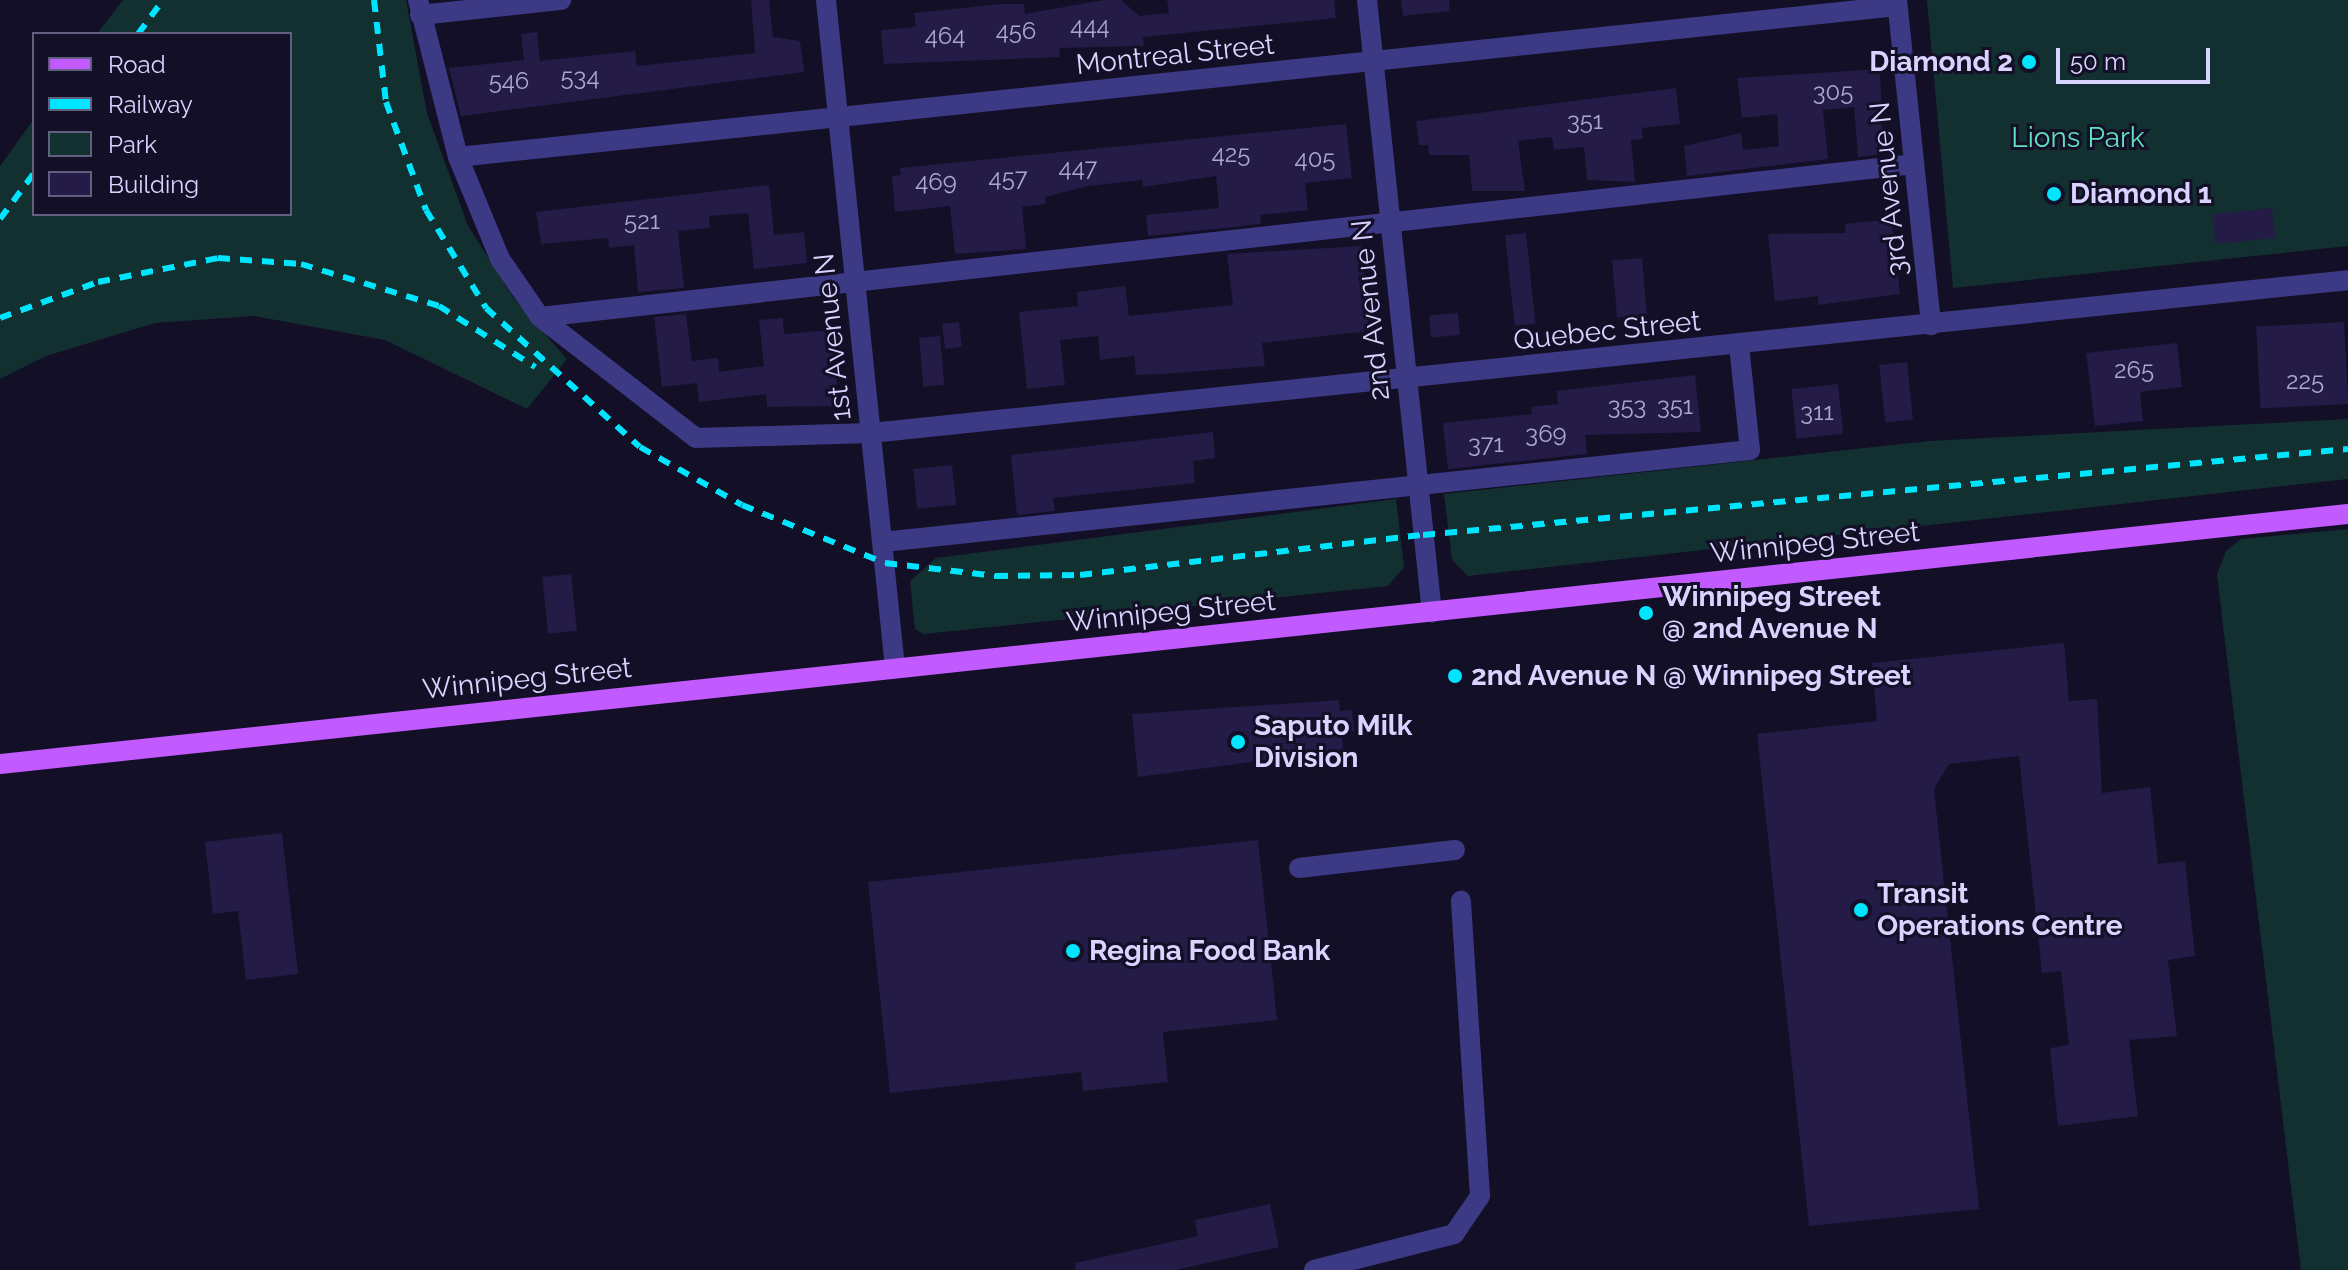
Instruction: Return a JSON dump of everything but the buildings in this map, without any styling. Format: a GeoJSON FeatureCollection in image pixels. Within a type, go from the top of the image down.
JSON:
{"type":"FeatureCollection","features":[{"type":"Feature","properties":{"kind":"main road","name":"Winnipeg Street"},"geometry":{"type":"LineString","coordinates":[[0,764],[2348,514]]}},
{"type":"Feature","properties":{"kind":"street"},"geometry":{"type":"LineString","coordinates":[[419,8],[561,0]]}},
{"type":"Feature","properties":{"kind":"street","name":"1st Avenue N"},"geometry":{"type":"LineString","coordinates":[[826,0],[895,668]]}},
{"type":"Feature","properties":{"kind":"street","name":"2nd Avenue N"},"geometry":{"type":"LineString","coordinates":[[1367,0],[1432,613]]}},
{"type":"Feature","properties":{"kind":"street","name":"Montreal Street"},"geometry":{"type":"LineString","coordinates":[[458,157],[1374,62],[1897,3]]}},
{"type":"Feature","properties":{"kind":"street","name":"3rd Avenue N"},"geometry":{"type":"LineString","coordinates":[[1897,3],[1931,325]]}},
{"type":"Feature","properties":{"kind":"street","name":"Quebec Street"},"geometry":{"type":"LineString","coordinates":[[419,8],[458,157],[500,259],[540,317],[696,438],[871,433],[1407,380],[2348,280]]}},
{"type":"Feature","properties":{"kind":"street"},"geometry":{"type":"LineString","coordinates":[[540,317],[855,279],[1390,224],[1914,164]]}},
{"type":"Feature","properties":{"kind":"street"},"geometry":{"type":"LineString","coordinates":[[883,542],[1750,450],[1739,345]]}},
{"type":"Feature","properties":{"kind":"street"},"geometry":{"type":"LineString","coordinates":[[1299,868],[1455,850]]}},
{"type":"Feature","properties":{"kind":"street"},"geometry":{"type":"LineString","coordinates":[[1314,1270],[1454,1234],[1480,1196],[1461,901]]}},
{"type":"Feature","properties":{"kind":"green space"},"geometry":{"type":"Polygon","coordinates":[[[123,0],[406,0],[427,113],[468,226],[515,300],[567,359],[527,409],[385,340],[254,316],[155,323],[46,356],[0,379],[0,166],[32,122],[32,216],[292,216],[292,32],[99,32],[123,0]]]}},
{"type":"Feature","properties":{"kind":"green space","name":"Lions Park"},"geometry":{"type":"Polygon","coordinates":[[[1927,0],[2348,0],[2348,246],[1953,288],[1927,0]]]}},
{"type":"Feature","properties":{"kind":"green space"},"geometry":{"type":"Polygon","coordinates":[[[2348,419],[2348,479],[1468,576],[1452,560],[1444,494],[1929,441],[2348,419]]]}},
{"type":"Feature","properties":{"kind":"green space"},"geometry":{"type":"Polygon","coordinates":[[[1396,499],[1404,567],[1388,586],[923,634],[915,629],[910,581],[936,558],[1396,499]]]}},
{"type":"Feature","properties":{"kind":"green space"},"geometry":{"type":"Polygon","coordinates":[[[2348,529],[2348,1270],[2301,1270],[2217,575],[2226,551],[2241,539],[2348,529]]]}},
{"type":"Feature","properties":{"kind":"railway"},"geometry":{"type":"LineString","coordinates":[[139,32],[163,0]]}},
{"type":"Feature","properties":{"kind":"railway"},"geometry":{"type":"LineString","coordinates":[[374,0],[386,102],[426,210],[486,308],[640,447],[742,505],[885,563],[996,576],[1080,575],[1423,535],[2348,449]]}},
{"type":"Feature","properties":{"kind":"railway"},"geometry":{"type":"LineString","coordinates":[[0,219],[32,176]]}},
{"type":"Feature","properties":{"kind":"railway"},"geometry":{"type":"LineString","coordinates":[[0,318],[98,282],[218,258],[301,264],[439,306],[535,367]]}},
{"type":"Feature","properties":{"kind":"place","name":"Diamond 2"},"geometry":{"type":"Point","coordinates":[2029,62]}},
{"type":"Feature","properties":{"kind":"place","name":"Diamond 1"},"geometry":{"type":"Point","coordinates":[2054,194]}},
{"type":"Feature","properties":{"kind":"place","name":"Winnipeg Street @ 2nd Avenue N"},"geometry":{"type":"Point","coordinates":[1646,613]}},
{"type":"Feature","properties":{"kind":"place","name":"2nd Avenue N @ Winnipeg Street"},"geometry":{"type":"Point","coordinates":[1455,676]}},
{"type":"Feature","properties":{"kind":"place","name":"Saputo Milk Division"},"geometry":{"type":"Point","coordinates":[1238,742]}},
{"type":"Feature","properties":{"kind":"place","name":"Transit Operations Centre"},"geometry":{"type":"Point","coordinates":[1861,910]}},
{"type":"Feature","properties":{"kind":"place","name":"Regina Food Bank"},"geometry":{"type":"Point","coordinates":[1073,951]}}]}
